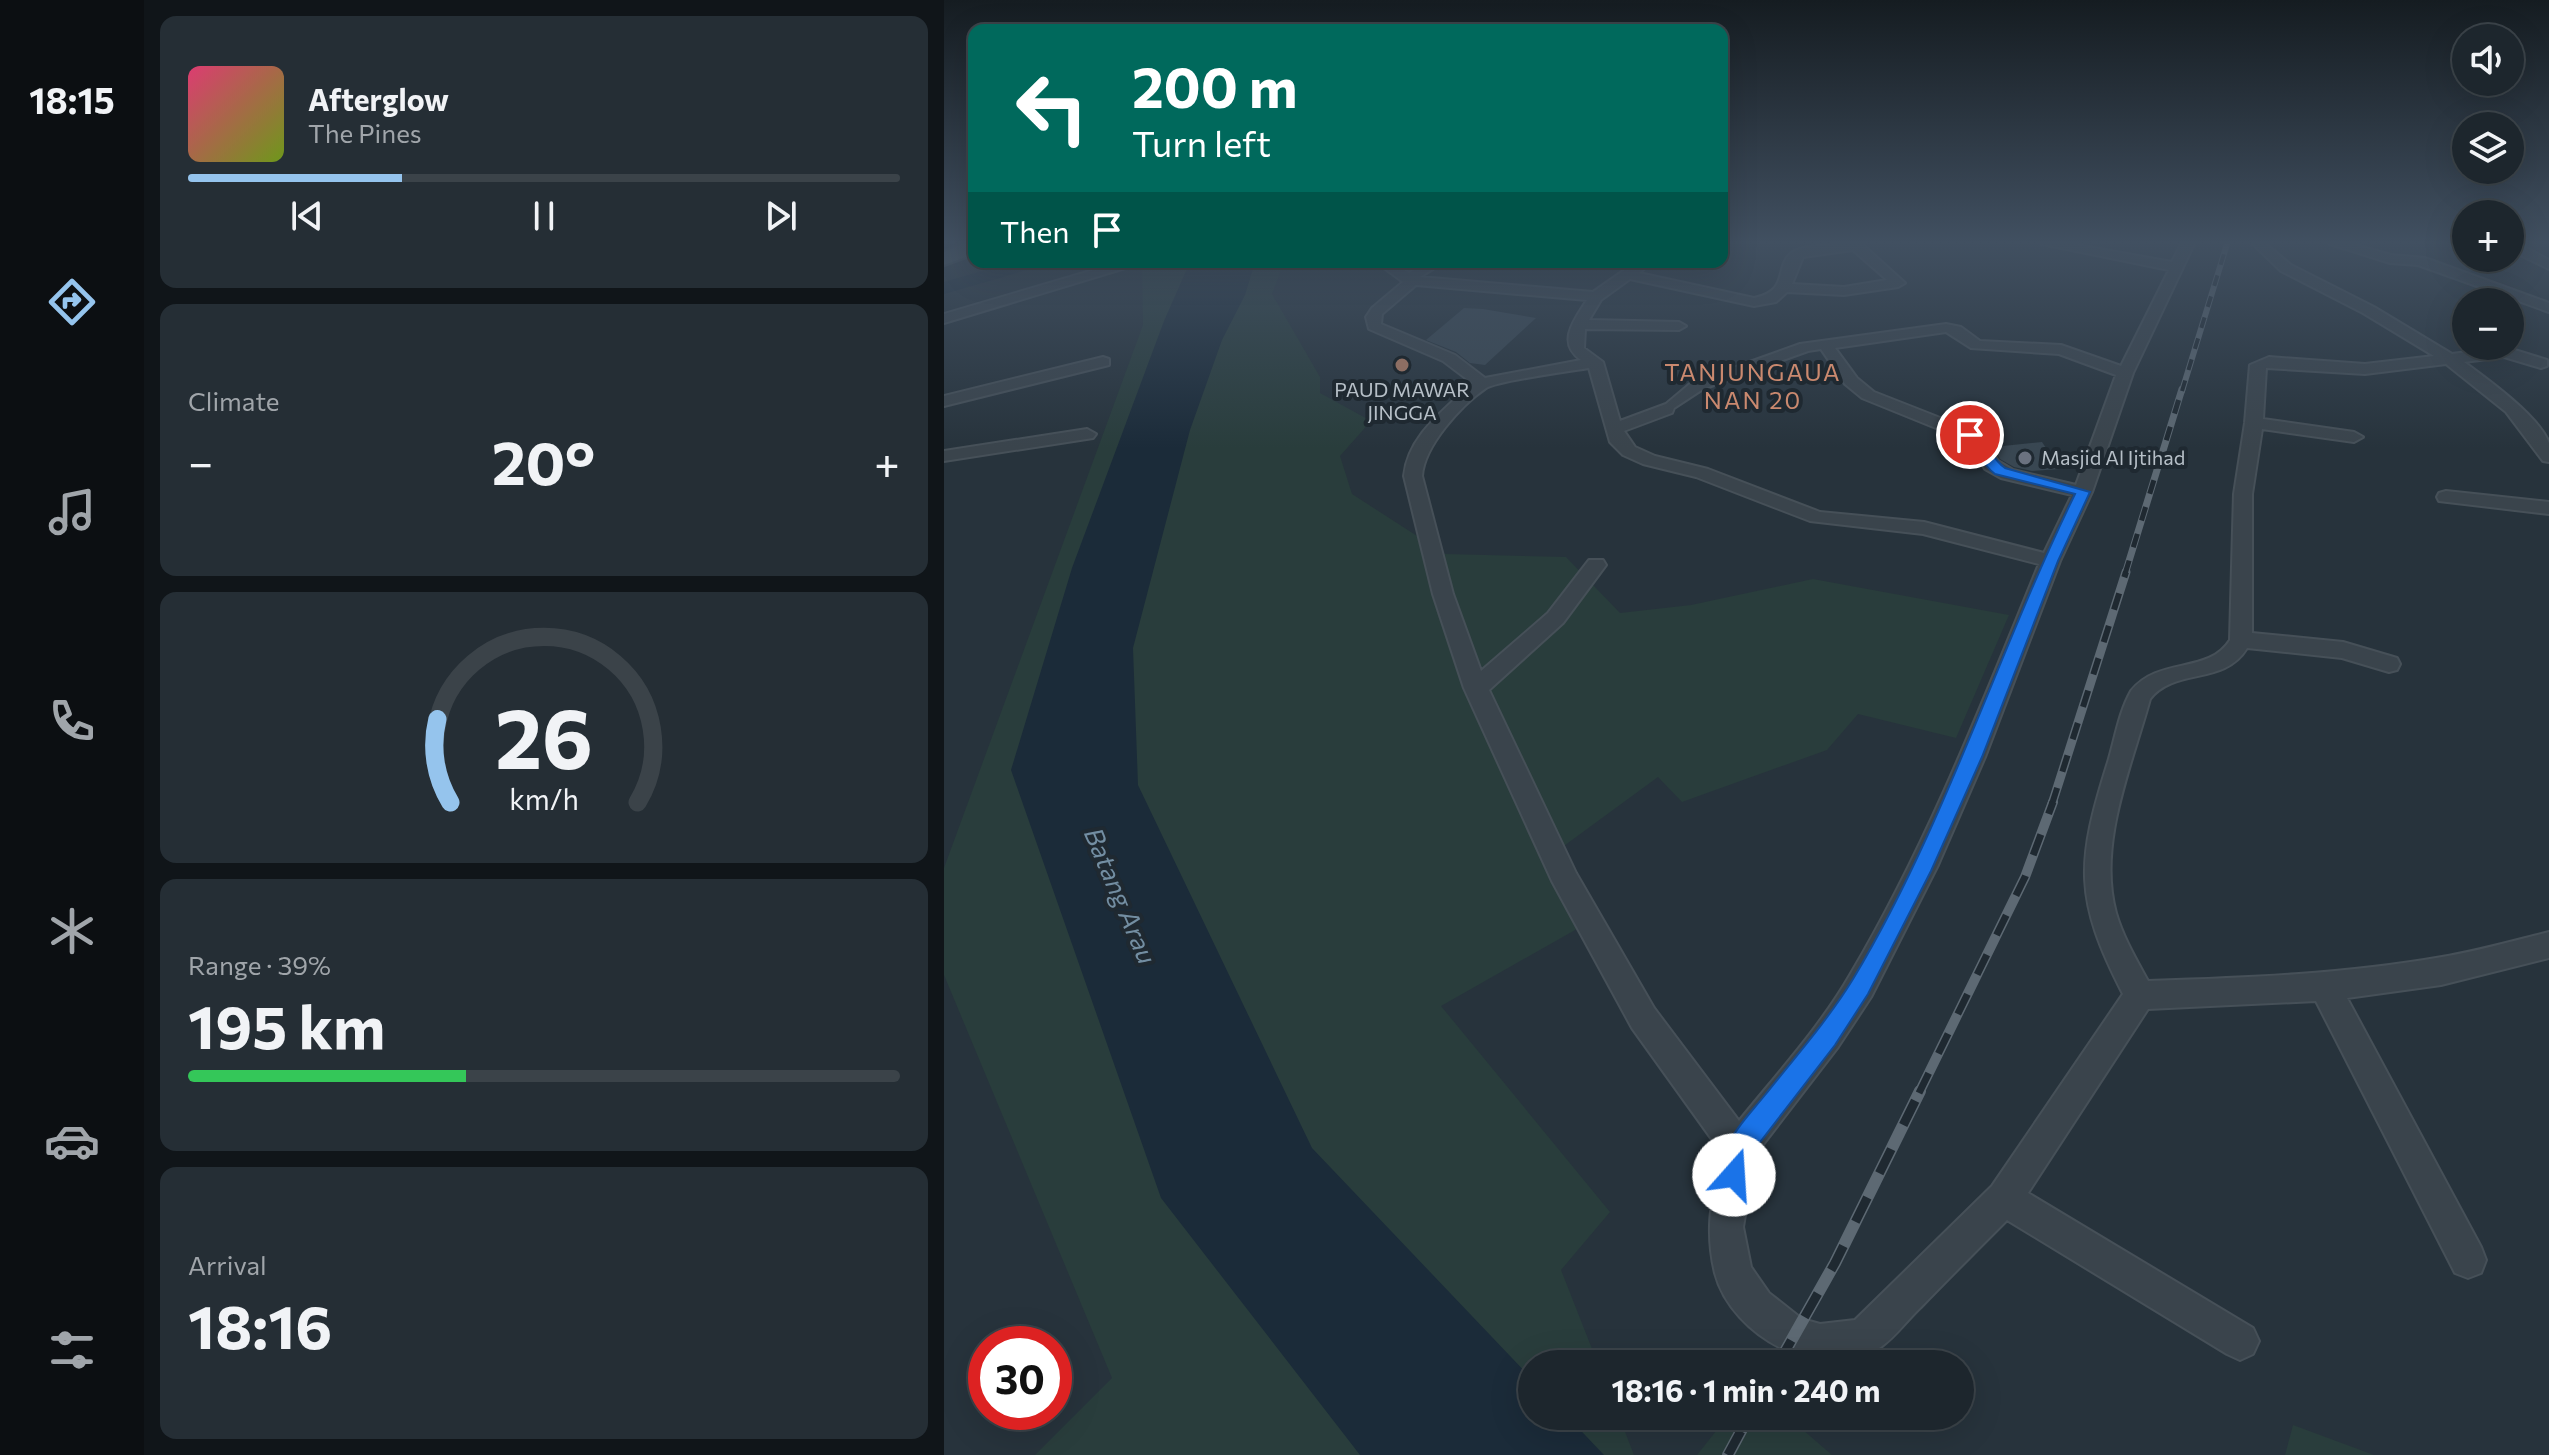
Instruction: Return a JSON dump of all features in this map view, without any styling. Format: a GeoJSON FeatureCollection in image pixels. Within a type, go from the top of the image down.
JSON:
{"type":"FeatureCollection","features":[{"type":"Feature","properties":{"kind":"street"},"geometry":{"type":"LineString","coordinates":[[944,319],[967,312]]}},
{"type":"Feature","properties":{"kind":"street"},"geometry":{"type":"LineString","coordinates":[[1377,312],[1372,323],[1374,326],[1449,358],[1482,383]]}},
{"type":"Feature","properties":{"kind":"street"},"geometry":{"type":"LineString","coordinates":[[1587,312],[1579,324],[1576,347],[1595,362],[1619,442],[1638,456],[1702,473],[1817,517],[1924,528],[2050,561]]}},
{"type":"Feature","properties":{"kind":"street"},"geometry":{"type":"LineString","coordinates":[[2140,995],[2004,1198],[1868,1333],[1853,1340],[1837,1342],[1807,1340],[1770,1320],[1734,1275],[1725,1227],[1739,1148],[1827,1036],[1860,987],[1924,865],[1967,770],[2050,561],[2083,492],[2125,373],[2154,312]]}},
{"type":"Feature","properties":{"kind":"street"},"geometry":{"type":"LineString","coordinates":[[2372,312],[2494,392],[2530,429],[2549,457]]}},
{"type":"Feature","properties":{"kind":"street"},"geometry":{"type":"LineString","coordinates":[[1579,324],[1679,326]]}},
{"type":"Feature","properties":{"kind":"street"},"geometry":{"type":"LineString","coordinates":[[1614,429],[1670,406],[1685,393],[1707,382],[1788,352],[1824,343],[1949,328],[1976,345],[2061,350],[2125,373]]}},
{"type":"Feature","properties":{"kind":"street"},"geometry":{"type":"LineString","coordinates":[[1824,343],[1851,381],[1868,395],[1975,438],[1991,465],[2007,474],[2083,492]]}},
{"type":"Feature","properties":{"kind":"street"},"geometry":{"type":"LineString","coordinates":[[2140,995],[2106,925],[2097,877],[2109,810],[2142,691],[2150,683],[2225,662],[2237,652],[2241,640],[2243,494],[2254,423],[2258,365],[2365,369],[2505,352],[2541,363]]}},
{"type":"Feature","properties":{"kind":"street"},"geometry":{"type":"LineString","coordinates":[[944,401],[1103,362]]}},
{"type":"Feature","properties":{"kind":"street"},"geometry":{"type":"LineString","coordinates":[[1595,362],[1482,383],[1421,444],[1413,476],[1443,594],[1476,688],[1566,881],[1636,1006],[1739,1148]]}},
{"type":"Feature","properties":{"kind":"street"},"geometry":{"type":"LineString","coordinates":[[2254,423],[2354,437]]}},
{"type":"Feature","properties":{"kind":"street"},"geometry":{"type":"LineString","coordinates":[[944,456],[1087,434]]}},
{"type":"Feature","properties":{"kind":"street"},"geometry":{"type":"LineString","coordinates":[[2446,497],[2549,508]]}},
{"type":"Feature","properties":{"kind":"street"},"geometry":{"type":"LineString","coordinates":[[1476,688],[1549,627],[1573,600],[1596,565]]}},
{"type":"Feature","properties":{"kind":"street"},"geometry":{"type":"LineString","coordinates":[[2241,640],[2343,650],[2389,664]]}},
{"type":"Feature","properties":{"kind":"street"},"geometry":{"type":"LineString","coordinates":[[2140,995],[2325,987],[2442,970],[2549,945]]}},
{"type":"Feature","properties":{"kind":"street"},"geometry":{"type":"LineString","coordinates":[[2325,987],[2468,1260]]}},
{"type":"Feature","properties":{"kind":"street"},"geometry":{"type":"LineString","coordinates":[[2004,1198],[2240,1341]]}},
{"type":"Feature","properties":{"kind":"green space"},"geometry":{"type":"Polygon","coordinates":[[[1143,312],[1282,312],[1320,377],[1320,393],[1371,421],[1340,456],[1352,494],[1445,554],[1566,557],[1620,613],[1691,605],[1813,579],[2009,615],[1956,738],[1858,714],[1827,750],[1682,802],[1658,777],[1557,851],[1591,921],[1441,1006],[1610,1212],[1561,1270],[1592,1350],[1518,1350],[1518,1430],[1624,1430],[1634,1455],[1035,1455],[1060,1430],[1072,1430],[1072,1418],[1112,1378],[944,975],[944,868],[1143,325],[1143,312]]]}},
{"type":"Feature","properties":{"kind":"green space"},"geometry":{"type":"Polygon","coordinates":[[[2293,1425],[2374,1455],[2285,1455],[2293,1425]]]}},
{"type":"Feature","properties":{"kind":"green space"},"geometry":{"type":"Polygon","coordinates":[[[1717,1430],[1803,1430],[1832,1455],[1697,1455],[1717,1430]]]}},
{"type":"Feature","properties":{"kind":"water","name":"Batang Arau"},"geometry":{"type":"Polygon","coordinates":[[[1168,312],[1236,312],[1222,340],[1190,430],[1133,648],[1138,785],[1312,1148],[1518,1364],[1518,1430],[1580,1430],[1604,1455],[1360,1455],[1161,1198],[1011,770],[1072,568],[1168,312]]]}},
{"type":"Feature","properties":{"kind":"building"},"geometry":{"type":"Polygon","coordinates":[[[1459,312],[1500,312],[1536,318],[1485,365],[1470,363],[1456,352],[1426,340],[1459,312]]]}},
{"type":"Feature","properties":{"kind":"building","name":"Masjid Al Ijtihad"},"geometry":{"type":"Polygon","coordinates":[[[2042,442],[2060,469],[2032,471],[2014,467],[2000,459],[1993,447],[2042,442]]]}},
{"type":"Feature","properties":{"kind":"railway"},"geometry":{"type":"LineString","coordinates":[[2182,391],[2206,312]]}},
{"type":"Feature","properties":{"kind":"railway"},"geometry":{"type":"LineString","coordinates":[[2125,574],[2182,389]]}},
{"type":"Feature","properties":{"kind":"railway"},"geometry":{"type":"LineString","coordinates":[[2052,804],[2126,572]]}},
{"type":"Feature","properties":{"kind":"railway"},"geometry":{"type":"LineString","coordinates":[[1919,1093],[2025,877],[2053,802]]}},
{"type":"Feature","properties":{"kind":"railway"},"geometry":{"type":"LineString","coordinates":[[1786,1350],[1835,1263],[1920,1091]]}},
{"type":"Feature","properties":{"kind":"railway"},"geometry":{"type":"LineString","coordinates":[[1728,1455],[1741,1430]]}},
{"type":"Feature","properties":{"kind":"place","name":"PAUD MAWAR JINGGA"},"geometry":{"type":"Point","coordinates":[1402,365]}},
{"type":"Feature","properties":{"kind":"place","name":"Masjid Al Ijtihad"},"geometry":{"type":"Point","coordinates":[2025,458]}},
{"type":"Feature","properties":{"kind":"district","name":"TANJUNGAUA NAN 20"},"geometry":{"type":"Point","coordinates":[1753,387]}},
{"type":"Feature","properties":{"kind":"route"},"geometry":{"type":"LineString","coordinates":[[1734,1175],[1739,1148],[1827,1036],[1860,987],[1924,865],[1973,757],[2050,561],[2083,492],[2000,471],[1991,465],[1978,441],[1970,435]]}}]}
